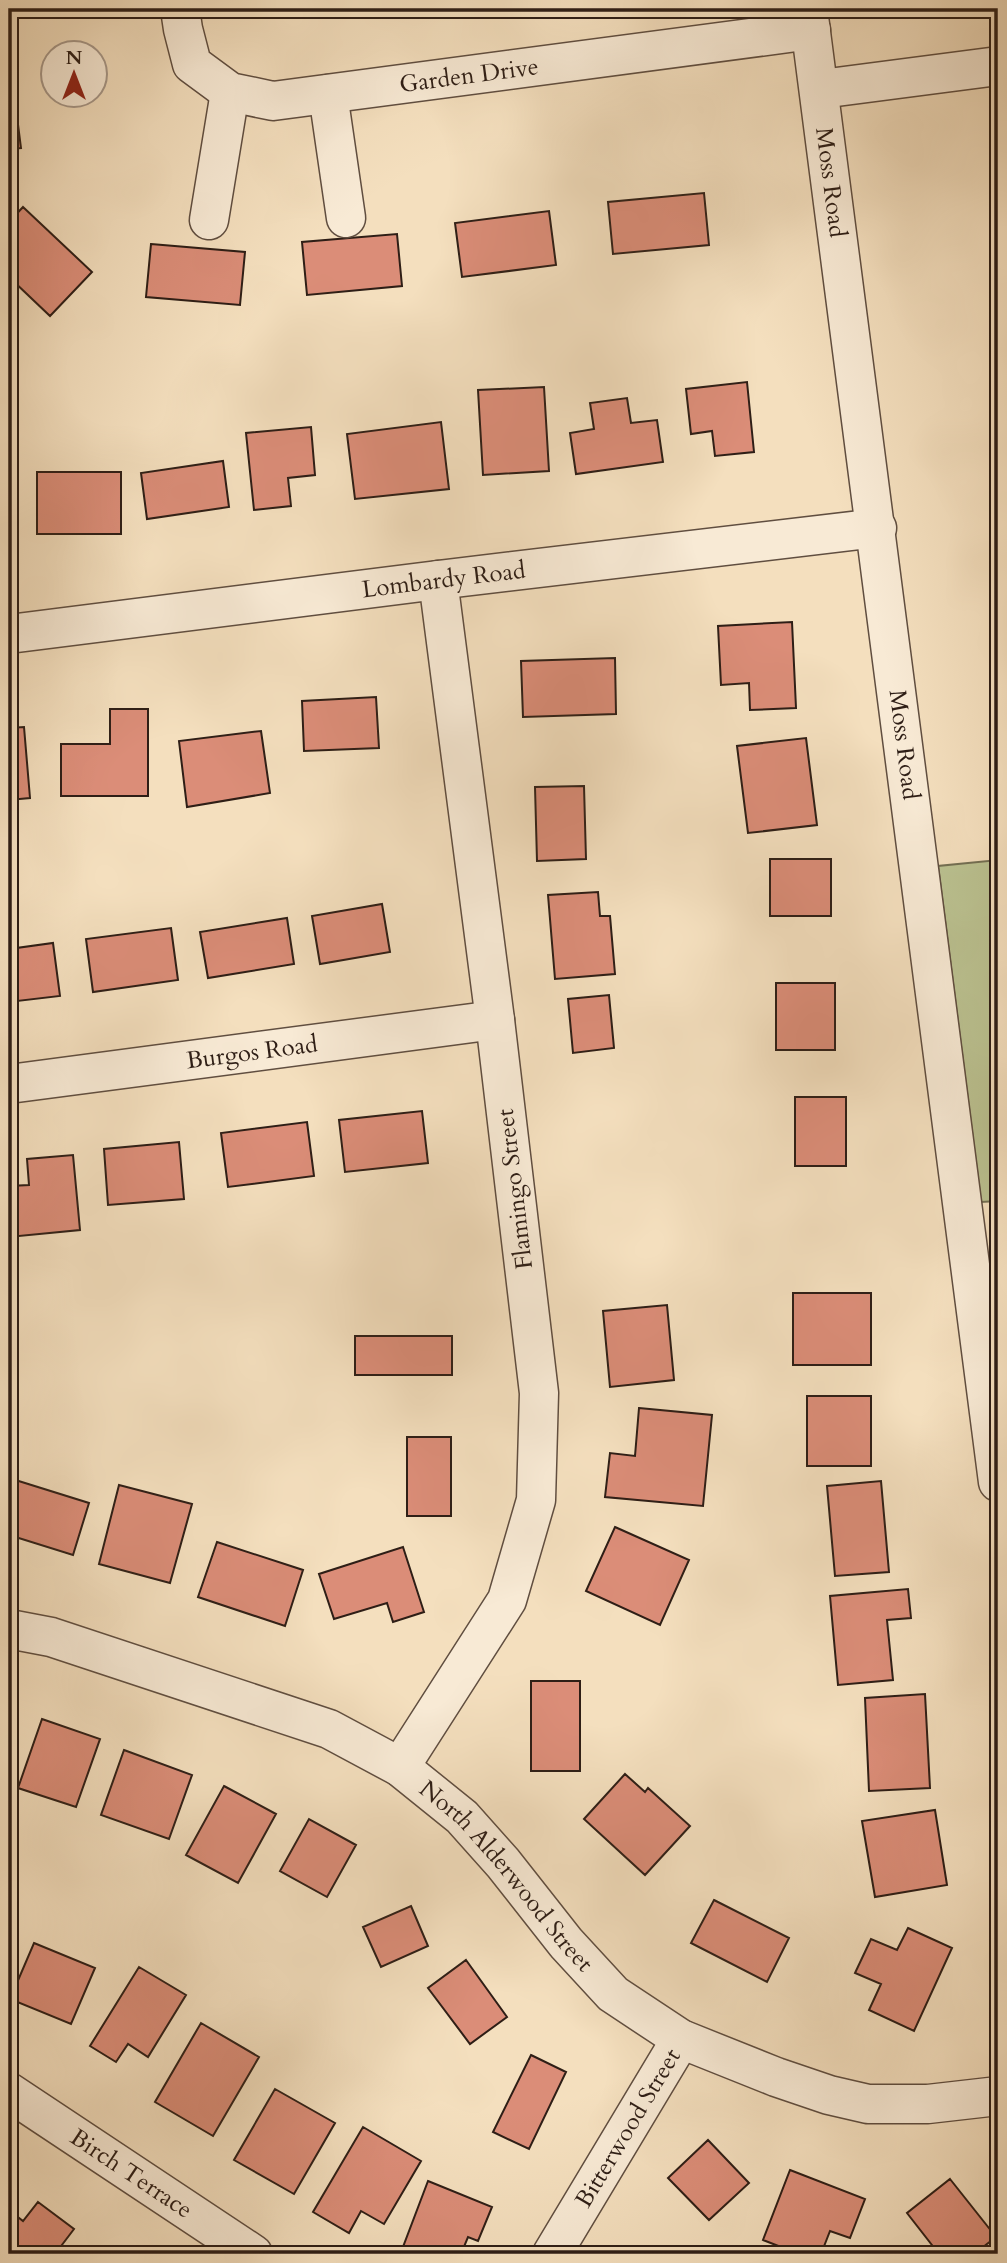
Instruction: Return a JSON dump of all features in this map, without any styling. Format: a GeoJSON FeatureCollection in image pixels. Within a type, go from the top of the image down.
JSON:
{"type":"FeatureCollection","features":[{"type":"Feature","properties":{"kind":"street","name":"Garden Drive"},"geometry":{"type":"LineString","coordinates":[[180,9],[192,64],[229,92],[273,101],[810,20]]}},
{"type":"Feature","properties":{"kind":"street","name":"Moss Road"},"geometry":{"type":"LineString","coordinates":[[810,20],[821,89],[998,1482]]}},
{"type":"Feature","properties":{"kind":"street"},"geometry":{"type":"LineString","coordinates":[[821,89],[998,66]]}},
{"type":"Feature","properties":{"kind":"street"},"geometry":{"type":"LineString","coordinates":[[209,220],[229,92]]}},
{"type":"Feature","properties":{"kind":"street"},"geometry":{"type":"LineString","coordinates":[[328,94],[346,218]]}},
{"type":"Feature","properties":{"kind":"street","name":"Lombardy Road"},"geometry":{"type":"LineString","coordinates":[[9,634],[877,528]]}},
{"type":"Feature","properties":{"kind":"street","name":"Flamingo Street"},"geometry":{"type":"LineString","coordinates":[[400,1767],[507,1600],[536,1500],[539,1393],[495,1020],[438,580]]}},
{"type":"Feature","properties":{"kind":"street","name":"Burgos Road"},"geometry":{"type":"LineString","coordinates":[[9,1084],[495,1020]]}},
{"type":"Feature","properties":{"kind":"street","name":"North Alderwood Street"},"geometry":{"type":"LineString","coordinates":[[9,1629],[51,1637],[329,1729],[400,1767],[462,1817],[503,1863],[566,1943],[613,1994],[681,2039],[776,2077],[829,2095],[868,2104],[928,2104],[998,2096]]}},
{"type":"Feature","properties":{"kind":"street","name":"Bitterwood Street"},"geometry":{"type":"LineString","coordinates":[[552,2254],[681,2039]]}},
{"type":"Feature","properties":{"kind":"street","name":"Birch Terrace"},"geometry":{"type":"LineString","coordinates":[[9,2092],[253,2254]]}},
{"type":"Feature","properties":{"kind":"green space"},"geometry":{"type":"Polygon","coordinates":[[[998,860],[998,1201],[981,1202],[938,866],[998,860]]]}},
{"type":"Feature","properties":{"kind":"building"},"geometry":{"type":"Polygon","coordinates":[[[9,54],[21,148],[9,149],[9,54]]]}},
{"type":"Feature","properties":{"kind":"building"},"geometry":{"type":"Polygon","coordinates":[[[704,193],[709,245],[613,254],[608,202],[704,193]]]}},
{"type":"Feature","properties":{"kind":"building"},"geometry":{"type":"Polygon","coordinates":[[[23,207],[92,272],[50,316],[9,277],[9,222],[23,207]]]}},
{"type":"Feature","properties":{"kind":"building"},"geometry":{"type":"Polygon","coordinates":[[[549,211],[556,265],[462,277],[455,223],[549,211]]]}},
{"type":"Feature","properties":{"kind":"building"},"geometry":{"type":"Polygon","coordinates":[[[397,234],[402,286],[307,295],[302,242],[397,234]]]}},
{"type":"Feature","properties":{"kind":"building"},"geometry":{"type":"Polygon","coordinates":[[[151,244],[245,252],[240,305],[146,297],[151,244]]]}},
{"type":"Feature","properties":{"kind":"building"},"geometry":{"type":"Polygon","coordinates":[[[747,382],[754,452],[715,456],[712,431],[691,434],[686,389],[747,382]]]}},
{"type":"Feature","properties":{"kind":"building"},"geometry":{"type":"Polygon","coordinates":[[[544,387],[549,471],[483,475],[478,390],[544,387]]]}},
{"type":"Feature","properties":{"kind":"building"},"geometry":{"type":"Polygon","coordinates":[[[627,398],[631,423],[657,420],[663,462],[576,474],[570,433],[594,429],[590,403],[627,398]]]}},
{"type":"Feature","properties":{"kind":"building"},"geometry":{"type":"Polygon","coordinates":[[[441,422],[449,489],[355,499],[347,434],[441,422]]]}},
{"type":"Feature","properties":{"kind":"building"},"geometry":{"type":"Polygon","coordinates":[[[311,427],[315,475],[288,478],[291,506],[254,510],[246,433],[311,427]]]}},
{"type":"Feature","properties":{"kind":"building"},"geometry":{"type":"Polygon","coordinates":[[[223,461],[229,507],[147,519],[141,473],[223,461]]]}},
{"type":"Feature","properties":{"kind":"building"},"geometry":{"type":"Polygon","coordinates":[[[37,472],[121,472],[121,534],[37,534],[37,472]]]}},
{"type":"Feature","properties":{"kind":"building"},"geometry":{"type":"Polygon","coordinates":[[[11,490],[14,535],[9,536],[9,491],[11,490]]]}},
{"type":"Feature","properties":{"kind":"building"},"geometry":{"type":"Polygon","coordinates":[[[792,622],[796,708],[750,710],[749,683],[721,685],[718,626],[792,622]]]}},
{"type":"Feature","properties":{"kind":"building"},"geometry":{"type":"Polygon","coordinates":[[[615,658],[616,714],[523,717],[521,661],[615,658]]]}},
{"type":"Feature","properties":{"kind":"building"},"geometry":{"type":"Polygon","coordinates":[[[376,697],[379,748],[304,751],[302,701],[376,697]]]}},
{"type":"Feature","properties":{"kind":"building"},"geometry":{"type":"Polygon","coordinates":[[[110,709],[148,709],[148,796],[61,796],[61,744],[110,744],[110,709]]]}},
{"type":"Feature","properties":{"kind":"building"},"geometry":{"type":"Polygon","coordinates":[[[24,727],[30,798],[9,800],[9,728],[24,727]]]}},
{"type":"Feature","properties":{"kind":"building"},"geometry":{"type":"Polygon","coordinates":[[[261,731],[270,793],[187,807],[179,741],[261,731]]]}},
{"type":"Feature","properties":{"kind":"building"},"geometry":{"type":"Polygon","coordinates":[[[806,738],[817,825],[748,833],[737,746],[806,738]]]}},
{"type":"Feature","properties":{"kind":"building"},"geometry":{"type":"Polygon","coordinates":[[[584,786],[586,859],[537,861],[535,787],[584,786]]]}},
{"type":"Feature","properties":{"kind":"building"},"geometry":{"type":"Polygon","coordinates":[[[770,859],[831,859],[831,916],[770,916],[770,859]]]}},
{"type":"Feature","properties":{"kind":"building"},"geometry":{"type":"Polygon","coordinates":[[[598,892],[600,916],[610,916],[615,974],[555,979],[548,895],[598,892]]]}},
{"type":"Feature","properties":{"kind":"building"},"geometry":{"type":"Polygon","coordinates":[[[382,904],[390,952],[320,964],[312,916],[382,904]]]}},
{"type":"Feature","properties":{"kind":"building"},"geometry":{"type":"Polygon","coordinates":[[[287,918],[294,964],[208,978],[200,932],[287,918]]]}},
{"type":"Feature","properties":{"kind":"building"},"geometry":{"type":"Polygon","coordinates":[[[171,928],[178,980],[93,992],[86,939],[171,928]]]}},
{"type":"Feature","properties":{"kind":"building"},"geometry":{"type":"Polygon","coordinates":[[[9,938],[15,938],[16,948],[53,943],[60,996],[9,1002],[9,938]]]}},
{"type":"Feature","properties":{"kind":"building"},"geometry":{"type":"Polygon","coordinates":[[[776,983],[835,983],[835,1050],[776,1050],[776,983]]]}},
{"type":"Feature","properties":{"kind":"building"},"geometry":{"type":"Polygon","coordinates":[[[609,995],[614,1048],[573,1053],[568,999],[609,995]]]}},
{"type":"Feature","properties":{"kind":"building"},"geometry":{"type":"Polygon","coordinates":[[[795,1097],[846,1097],[846,1166],[795,1166],[795,1097]]]}},
{"type":"Feature","properties":{"kind":"building"},"geometry":{"type":"Polygon","coordinates":[[[422,1111],[428,1163],[345,1172],[339,1120],[422,1111]]]}},
{"type":"Feature","properties":{"kind":"building"},"geometry":{"type":"Polygon","coordinates":[[[307,1122],[314,1176],[228,1187],[221,1133],[307,1122]]]}},
{"type":"Feature","properties":{"kind":"building"},"geometry":{"type":"Polygon","coordinates":[[[179,1142],[184,1199],[108,1205],[104,1149],[179,1142]]]}},
{"type":"Feature","properties":{"kind":"building"},"geometry":{"type":"Polygon","coordinates":[[[73,1155],[80,1230],[9,1237],[9,1186],[29,1185],[27,1159],[73,1155]]]}},
{"type":"Feature","properties":{"kind":"building"},"geometry":{"type":"Polygon","coordinates":[[[793,1293],[871,1293],[871,1365],[793,1365],[793,1293]]]}},
{"type":"Feature","properties":{"kind":"building"},"geometry":{"type":"Polygon","coordinates":[[[667,1305],[674,1380],[610,1387],[603,1311],[667,1305]]]}},
{"type":"Feature","properties":{"kind":"building"},"geometry":{"type":"Polygon","coordinates":[[[355,1336],[452,1336],[452,1375],[355,1375],[355,1336]]]}},
{"type":"Feature","properties":{"kind":"building"},"geometry":{"type":"Polygon","coordinates":[[[807,1396],[871,1396],[871,1466],[807,1466],[807,1396]]]}},
{"type":"Feature","properties":{"kind":"building"},"geometry":{"type":"Polygon","coordinates":[[[639,1408],[712,1415],[703,1506],[605,1497],[610,1453],[635,1456],[639,1408]]]}},
{"type":"Feature","properties":{"kind":"building"},"geometry":{"type":"Polygon","coordinates":[[[407,1437],[451,1437],[451,1516],[407,1516],[407,1437]]]}},
{"type":"Feature","properties":{"kind":"building"},"geometry":{"type":"Polygon","coordinates":[[[9,1478],[89,1503],[73,1555],[9,1535],[9,1478]]]}},
{"type":"Feature","properties":{"kind":"building"},"geometry":{"type":"Polygon","coordinates":[[[881,1481],[889,1572],[835,1576],[827,1486],[881,1481]]]}},
{"type":"Feature","properties":{"kind":"building"},"geometry":{"type":"Polygon","coordinates":[[[119,1485],[192,1504],[170,1583],[99,1564],[119,1485]]]}},
{"type":"Feature","properties":{"kind":"building"},"geometry":{"type":"Polygon","coordinates":[[[615,1527],[689,1560],[660,1625],[586,1591],[615,1527]]]}},
{"type":"Feature","properties":{"kind":"building"},"geometry":{"type":"Polygon","coordinates":[[[217,1542],[303,1570],[285,1626],[198,1597],[217,1542]]]}},
{"type":"Feature","properties":{"kind":"building"},"geometry":{"type":"Polygon","coordinates":[[[403,1547],[424,1612],[393,1622],[387,1603],[334,1619],[319,1574],[403,1547]]]}},
{"type":"Feature","properties":{"kind":"building"},"geometry":{"type":"Polygon","coordinates":[[[908,1589],[911,1618],[887,1620],[893,1680],[838,1685],[830,1596],[908,1589]]]}},
{"type":"Feature","properties":{"kind":"building"},"geometry":{"type":"Polygon","coordinates":[[[531,1681],[580,1681],[580,1771],[531,1771],[531,1681]]]}},
{"type":"Feature","properties":{"kind":"building"},"geometry":{"type":"Polygon","coordinates":[[[925,1694],[930,1788],[869,1791],[865,1698],[925,1694]]]}},
{"type":"Feature","properties":{"kind":"building"},"geometry":{"type":"Polygon","coordinates":[[[42,1719],[100,1739],[76,1807],[18,1788],[42,1719]]]}},
{"type":"Feature","properties":{"kind":"building"},"geometry":{"type":"Polygon","coordinates":[[[124,1750],[192,1775],[169,1839],[101,1815],[124,1750]]]}},
{"type":"Feature","properties":{"kind":"building"},"geometry":{"type":"Polygon","coordinates":[[[625,1774],[645,1792],[648,1788],[690,1826],[645,1875],[584,1819],[625,1774]]]}},
{"type":"Feature","properties":{"kind":"building"},"geometry":{"type":"Polygon","coordinates":[[[224,1786],[276,1814],[238,1883],[186,1855],[224,1786]]]}},
{"type":"Feature","properties":{"kind":"building"},"geometry":{"type":"Polygon","coordinates":[[[935,1810],[947,1885],[875,1897],[862,1821],[935,1810]]]}},
{"type":"Feature","properties":{"kind":"building"},"geometry":{"type":"Polygon","coordinates":[[[309,1819],[356,1845],[327,1897],[280,1871],[309,1819]]]}},
{"type":"Feature","properties":{"kind":"building"},"geometry":{"type":"Polygon","coordinates":[[[714,1900],[789,1938],[767,1982],[691,1943],[714,1900]]]}},
{"type":"Feature","properties":{"kind":"building"},"geometry":{"type":"Polygon","coordinates":[[[411,1906],[428,1946],[381,1967],[363,1927],[411,1906]]]}},
{"type":"Feature","properties":{"kind":"building"},"geometry":{"type":"Polygon","coordinates":[[[908,1928],[952,1948],[914,2031],[869,2010],[881,1984],[855,1973],[871,1939],[897,1950],[908,1928]]]}},
{"type":"Feature","properties":{"kind":"building"},"geometry":{"type":"Polygon","coordinates":[[[34,1943],[95,1968],[71,2024],[10,1999],[34,1943]]]}},
{"type":"Feature","properties":{"kind":"building"},"geometry":{"type":"Polygon","coordinates":[[[466,1960],[507,2017],[470,2044],[428,1988],[466,1960]]]}},
{"type":"Feature","properties":{"kind":"building"},"geometry":{"type":"Polygon","coordinates":[[[139,1967],[186,1995],[148,2057],[128,2044],[116,2062],[90,2046],[139,1967]]]}},
{"type":"Feature","properties":{"kind":"building"},"geometry":{"type":"Polygon","coordinates":[[[201,2023],[259,2057],[213,2136],[155,2102],[201,2023]]]}},
{"type":"Feature","properties":{"kind":"building"},"geometry":{"type":"Polygon","coordinates":[[[531,2055],[566,2072],[529,2149],[493,2132],[531,2055]]]}},
{"type":"Feature","properties":{"kind":"building"},"geometry":{"type":"Polygon","coordinates":[[[275,2089],[335,2123],[294,2194],[234,2160],[275,2089]]]}},
{"type":"Feature","properties":{"kind":"building"},"geometry":{"type":"Polygon","coordinates":[[[363,2127],[421,2161],[384,2224],[361,2211],[349,2233],[313,2212],[363,2127]]]}},
{"type":"Feature","properties":{"kind":"building"},"geometry":{"type":"Polygon","coordinates":[[[708,2140],[749,2183],[709,2220],[668,2178],[708,2140]]]}},
{"type":"Feature","properties":{"kind":"building"},"geometry":{"type":"Polygon","coordinates":[[[790,2170],[865,2199],[850,2238],[830,2231],[821,2254],[799,2254],[763,2240],[790,2170]]]}},
{"type":"Feature","properties":{"kind":"building"},"geometry":{"type":"Polygon","coordinates":[[[950,2179],[996,2237],[974,2254],[939,2254],[907,2213],[950,2179]]]}},
{"type":"Feature","properties":{"kind":"building"},"geometry":{"type":"Polygon","coordinates":[[[428,2181],[492,2207],[478,2241],[468,2237],[461,2254],[421,2254],[403,2247],[428,2181]]]}},
{"type":"Feature","properties":{"kind":"building"},"geometry":{"type":"Polygon","coordinates":[[[38,2202],[74,2229],[55,2254],[9,2254],[9,2210],[23,2221],[38,2202]]]}}]}
